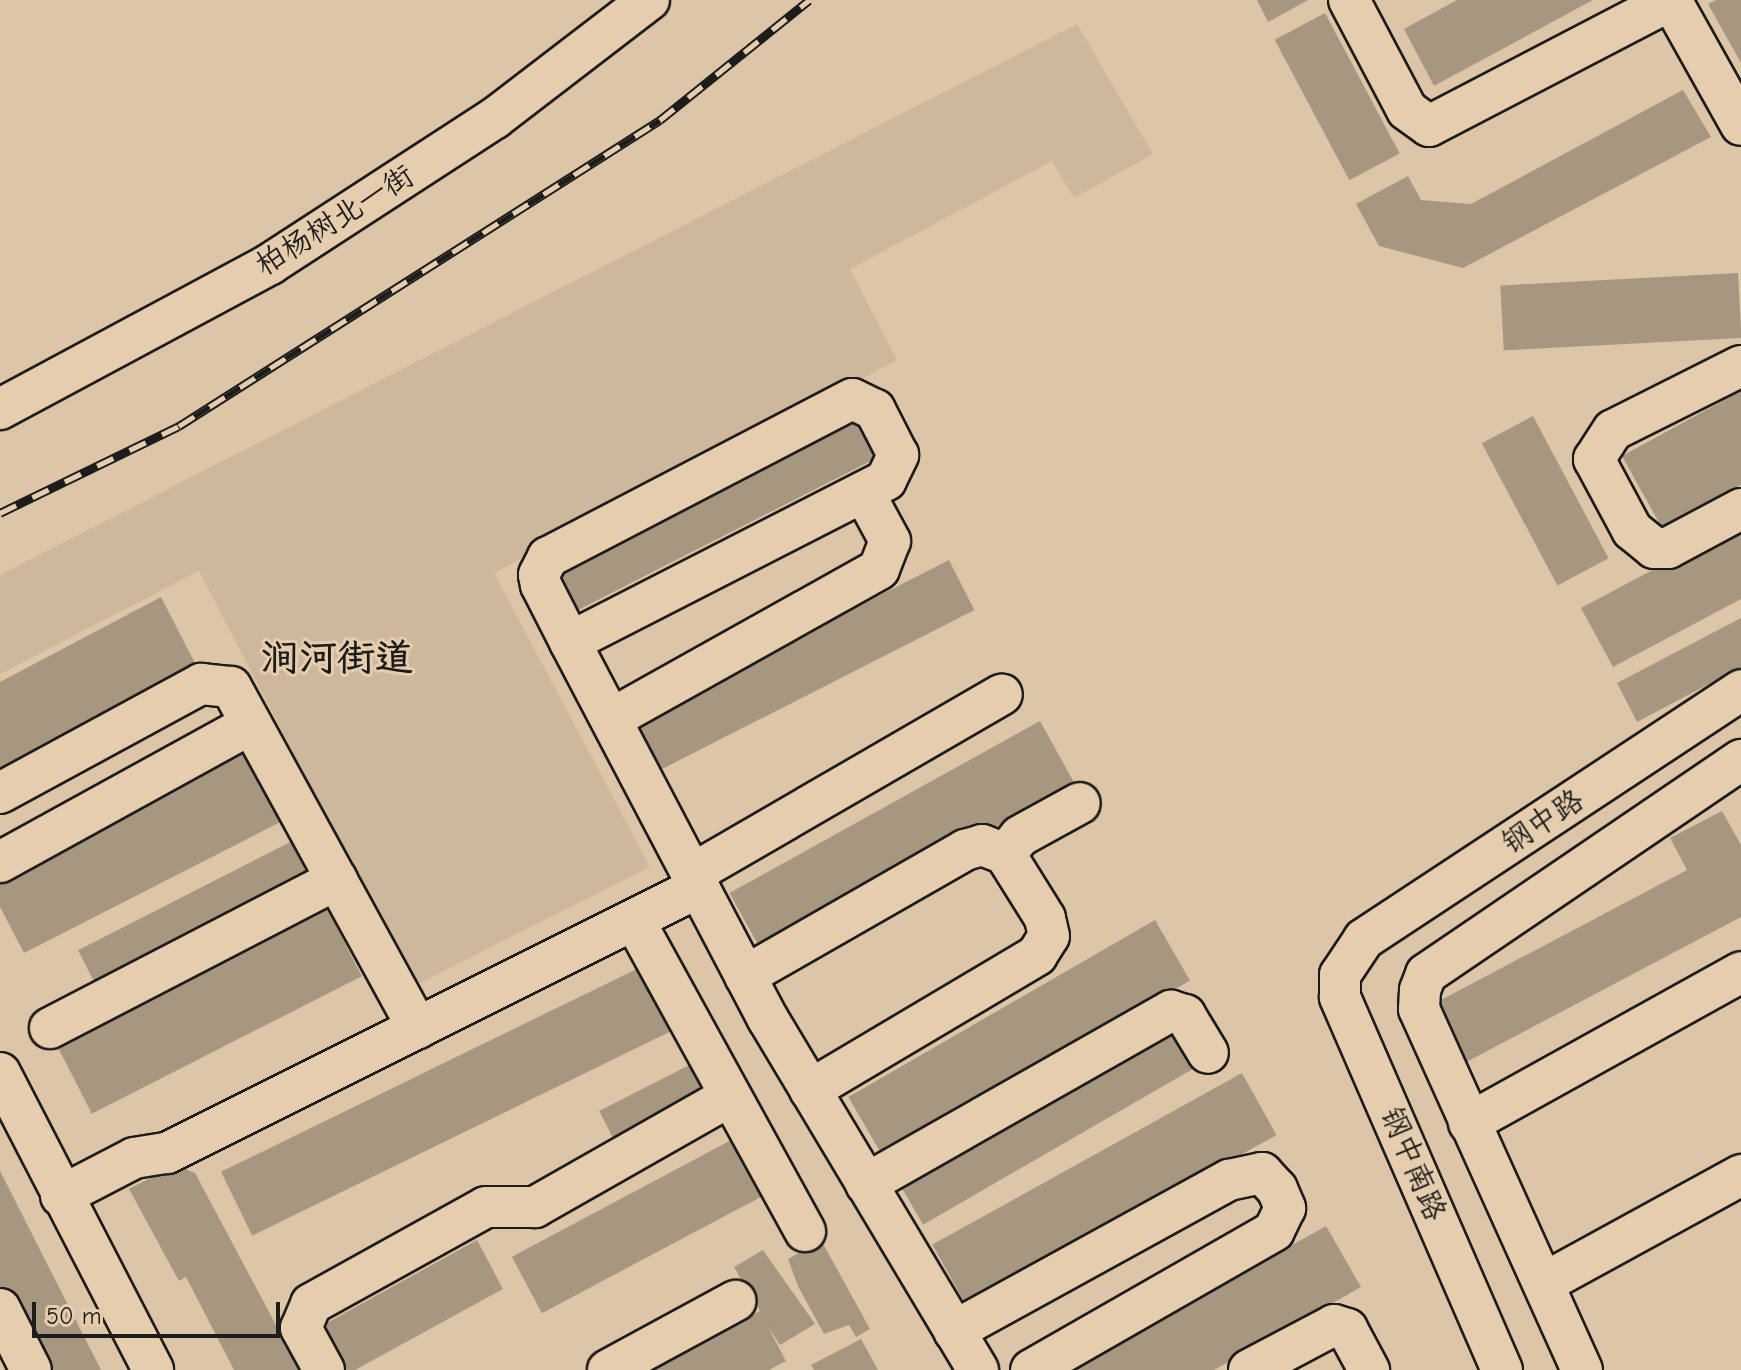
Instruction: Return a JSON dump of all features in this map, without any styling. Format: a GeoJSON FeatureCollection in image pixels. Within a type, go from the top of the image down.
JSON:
{"type":"FeatureCollection","features":[{"type":"Feature","properties":{"kind":"street","name":"柏杨树北一街"},"geometry":{"type":"LineString","coordinates":[[0,391],[267,248],[486,105],[623,0]]}},
{"type":"Feature","properties":{"kind":"street","name":"柏杨树北一街"},"geometry":{"type":"LineString","coordinates":[[0,409],[270,264],[495,118],[649,0]]}},
{"type":"Feature","properties":{"kind":"street"},"geometry":{"type":"LineString","coordinates":[[1349,0],[1407,110],[1429,126],[1671,0],[1741,125]]}},
{"type":"Feature","properties":{"kind":"street"},"geometry":{"type":"LineString","coordinates":[[1741,366],[1613,430],[1594,459],[1632,530],[1654,548],[1668,548],[1741,509]]}},
{"type":"Feature","properties":{"kind":"street"},"geometry":{"type":"LineString","coordinates":[[570,642],[886,480],[898,455],[869,403],[852,399],[548,557],[541,585],[570,642],[745,976],[866,1184],[899,1212],[954,1331],[978,1370]]}},
{"type":"Feature","properties":{"kind":"street"},"geometry":{"type":"LineString","coordinates":[[611,719],[879,569],[890,541],[864,493]]}},
{"type":"Feature","properties":{"kind":"street"},"geometry":{"type":"LineString","coordinates":[[0,793],[211,681],[231,687],[418,1028]]}},
{"type":"Feature","properties":{"kind":"street","name":"钢中路"},"geometry":{"type":"LineString","coordinates":[[1356,965],[1741,690]]}},
{"type":"Feature","properties":{"kind":"street"},"geometry":{"type":"LineString","coordinates":[[61,1196],[134,1158],[167,1153],[634,920],[1002,694]]}},
{"type":"Feature","properties":{"kind":"street","name":"钢中路"},"geometry":{"type":"LineString","coordinates":[[1356,965],[1741,716]]}},
{"type":"Feature","properties":{"kind":"street"},"geometry":{"type":"LineString","coordinates":[[0,862],[251,724]]}},
{"type":"Feature","properties":{"kind":"street"},"geometry":{"type":"LineString","coordinates":[[1582,1370],[1419,1009],[1426,974],[1738,770]]}},
{"type":"Feature","properties":{"kind":"street"},"geometry":{"type":"LineString","coordinates":[[1005,854],[1020,836],[1080,803]]}},
{"type":"Feature","properties":{"kind":"street"},"geometry":{"type":"LineString","coordinates":[[745,976],[965,850],[982,845],[1005,854],[1045,918],[1049,936],[1037,955],[810,1090]]}},
{"type":"Feature","properties":{"kind":"street"},"geometry":{"type":"LineString","coordinates":[[50,1028],[327,865]]}},
{"type":"Feature","properties":{"kind":"street"},"geometry":{"type":"LineString","coordinates":[[634,920],[805,1231]]}},
{"type":"Feature","properties":{"kind":"street","name":"钢中南路"},"geometry":{"type":"LineString","coordinates":[[1356,965],[1340,997],[1502,1370]]}},
{"type":"Feature","properties":{"kind":"street","name":"钢中南路"},"geometry":{"type":"LineString","coordinates":[[1356,965],[1361,1006],[1519,1370]]}},
{"type":"Feature","properties":{"kind":"street"},"geometry":{"type":"LineString","coordinates":[[1469,1123],[1741,972]]}},
{"type":"Feature","properties":{"kind":"street"},"geometry":{"type":"LineString","coordinates":[[866,1184],[1171,1011],[1185,1015],[1208,1053]]}},
{"type":"Feature","properties":{"kind":"street"},"geometry":{"type":"LineString","coordinates":[[0,1073],[153,1370]]}},
{"type":"Feature","properties":{"kind":"street"},"geometry":{"type":"LineString","coordinates":[[324,1370],[301,1328],[311,1304],[486,1207],[535,1207],[730,1096]]}},
{"type":"Feature","properties":{"kind":"street"},"geometry":{"type":"LineString","coordinates":[[0,1105],[137,1370]]}},
{"type":"Feature","properties":{"kind":"street"},"geometry":{"type":"LineString","coordinates":[[954,1331],[1229,1180],[1262,1173],[1277,1189],[1285,1208],[1274,1231],[1031,1370]]}},
{"type":"Feature","properties":{"kind":"street"},"geometry":{"type":"LineString","coordinates":[[1544,1283],[1741,1175]]}},
{"type":"Feature","properties":{"kind":"street"},"geometry":{"type":"LineString","coordinates":[[608,1370],[735,1301]]}},
{"type":"Feature","properties":{"kind":"street"},"geometry":{"type":"LineString","coordinates":[[1249,1370],[1334,1325],[1347,1329],[1369,1370]]}},
{"type":"Feature","properties":{"kind":"shaded area"},"geometry":{"type":"Polygon","coordinates":[[[1077,24],[1153,154],[1074,198],[1052,161],[850,269],[897,360],[494,573],[650,867],[414,986],[199,571],[0,674],[0,575],[1077,24]]]}},
{"type":"Feature","properties":{"kind":"building"},"geometry":{"type":"Polygon","coordinates":[[[1257,0],[1308,0],[1268,22],[1257,0]]]}},
{"type":"Feature","properties":{"kind":"building"},"geometry":{"type":"Polygon","coordinates":[[[1457,0],[1593,0],[1434,86],[1404,29],[1457,0]]]}},
{"type":"Feature","properties":{"kind":"building"},"geometry":{"type":"Polygon","coordinates":[[[1716,0],[1741,0],[1741,63],[1708,4],[1716,0]]]}},
{"type":"Feature","properties":{"kind":"building"},"geometry":{"type":"Polygon","coordinates":[[[1325,13],[1400,153],[1349,180],[1275,40],[1325,13]]]}},
{"type":"Feature","properties":{"kind":"building"},"geometry":{"type":"Polygon","coordinates":[[[1683,90],[1711,137],[1463,268],[1379,246],[1356,204],[1408,176],[1421,200],[1471,204],[1683,90]]]}},
{"type":"Feature","properties":{"kind":"building"},"geometry":{"type":"Polygon","coordinates":[[[1738,273],[1741,338],[1504,350],[1500,285],[1738,273]]]}},
{"type":"Feature","properties":{"kind":"building"},"geometry":{"type":"Polygon","coordinates":[[[1741,391],[1741,485],[1662,528],[1622,456],[1741,391]]]}},
{"type":"Feature","properties":{"kind":"building"},"geometry":{"type":"Polygon","coordinates":[[[863,402],[888,452],[576,611],[550,561],[863,402]]]}},
{"type":"Feature","properties":{"kind":"building"},"geometry":{"type":"Polygon","coordinates":[[[1533,416],[1609,558],[1557,585],[1482,443],[1533,416]]]}},
{"type":"Feature","properties":{"kind":"building"},"geometry":{"type":"Polygon","coordinates":[[[1741,523],[1741,599],[1613,667],[1581,608],[1741,523]]]}},
{"type":"Feature","properties":{"kind":"building"},"geometry":{"type":"Polygon","coordinates":[[[949,560],[974,610],[662,769],[636,719],[949,560]]]}},
{"type":"Feature","properties":{"kind":"building"},"geometry":{"type":"Polygon","coordinates":[[[161,597],[198,669],[0,773],[0,682],[161,597]]]}},
{"type":"Feature","properties":{"kind":"building"},"geometry":{"type":"Polygon","coordinates":[[[1741,618],[1741,667],[1637,722],[1617,683],[1741,618]]]}},
{"type":"Feature","properties":{"kind":"building"},"geometry":{"type":"Polygon","coordinates":[[[1040,721],[1074,783],[764,955],[730,893],[1040,721]]]}},
{"type":"Feature","properties":{"kind":"building"},"geometry":{"type":"Polygon","coordinates":[[[257,743],[294,815],[24,953],[0,907],[0,875],[257,743]]]}},
{"type":"Feature","properties":{"kind":"building"},"geometry":{"type":"Polygon","coordinates":[[[1722,811],[1741,845],[1741,917],[1455,1068],[1424,1009],[1687,870],[1670,838],[1722,811]]]}},
{"type":"Feature","properties":{"kind":"building"},"geometry":{"type":"Polygon","coordinates":[[[308,833],[330,876],[100,993],[78,950],[308,833]]]}},
{"type":"Feature","properties":{"kind":"building"},"geometry":{"type":"Polygon","coordinates":[[[325,904],[362,976],[92,1114],[55,1042],[325,904]]]}},
{"type":"Feature","properties":{"kind":"building"},"geometry":{"type":"Polygon","coordinates":[[[1155,920],[1190,981],[883,1158],[848,1097],[1155,920]]]}},
{"type":"Feature","properties":{"kind":"building"},"geometry":{"type":"Polygon","coordinates":[[[647,964],[678,1028],[252,1236],[221,1172],[647,964]]]}},
{"type":"Feature","properties":{"kind":"building"},"geometry":{"type":"Polygon","coordinates":[[[1179,1018],[1204,1062],[923,1225],[898,1180],[1179,1018]]]}},
{"type":"Feature","properties":{"kind":"building"},"geometry":{"type":"Polygon","coordinates":[[[707,1056],[723,1088],[616,1143],[599,1111],[707,1056]]]}},
{"type":"Feature","properties":{"kind":"building"},"geometry":{"type":"Polygon","coordinates":[[[1242,1073],[1276,1135],[967,1307],[932,1245],[1242,1073]]]}},
{"type":"Feature","properties":{"kind":"building"},"geometry":{"type":"Polygon","coordinates":[[[737,1137],[767,1194],[542,1313],[512,1257],[737,1137]]]}},
{"type":"Feature","properties":{"kind":"building"},"geometry":{"type":"Polygon","coordinates":[[[175,1165],[195,1173],[300,1370],[234,1370],[186,1277],[179,1281],[129,1189],[175,1165]]]}},
{"type":"Feature","properties":{"kind":"building"},"geometry":{"type":"Polygon","coordinates":[[[0,1171],[101,1370],[40,1370],[0,1292],[0,1171]]]}},
{"type":"Feature","properties":{"kind":"building"},"geometry":{"type":"Polygon","coordinates":[[[1326,1226],[1361,1287],[1214,1370],[1070,1370],[1326,1226]]]}},
{"type":"Feature","properties":{"kind":"building"},"geometry":{"type":"Polygon","coordinates":[[[477,1240],[503,1289],[355,1370],[336,1370],[314,1330],[477,1240]]]}},
{"type":"Feature","properties":{"kind":"building"},"geometry":{"type":"Polygon","coordinates":[[[821,1240],[870,1329],[856,1337],[849,1325],[824,1334],[798,1286],[788,1259],[821,1240]]]}},
{"type":"Feature","properties":{"kind":"building"},"geometry":{"type":"Polygon","coordinates":[[[763,1250],[815,1324],[780,1345],[767,1325],[786,1361],[769,1370],[649,1370],[760,1311],[734,1267],[763,1250]]]}},
{"type":"Feature","properties":{"kind":"building"},"geometry":{"type":"Polygon","coordinates":[[[861,1339],[878,1370],[814,1370],[811,1365],[861,1339]]]}},
{"type":"Feature","properties":{"kind":"railway"},"geometry":{"type":"LineString","coordinates":[[0,513],[179,426],[660,120],[809,0]]}},
{"type":"Feature","properties":{"kind":"district","name":"涧河街道"},"geometry":{"type":"Point","coordinates":[337,659]}}]}
